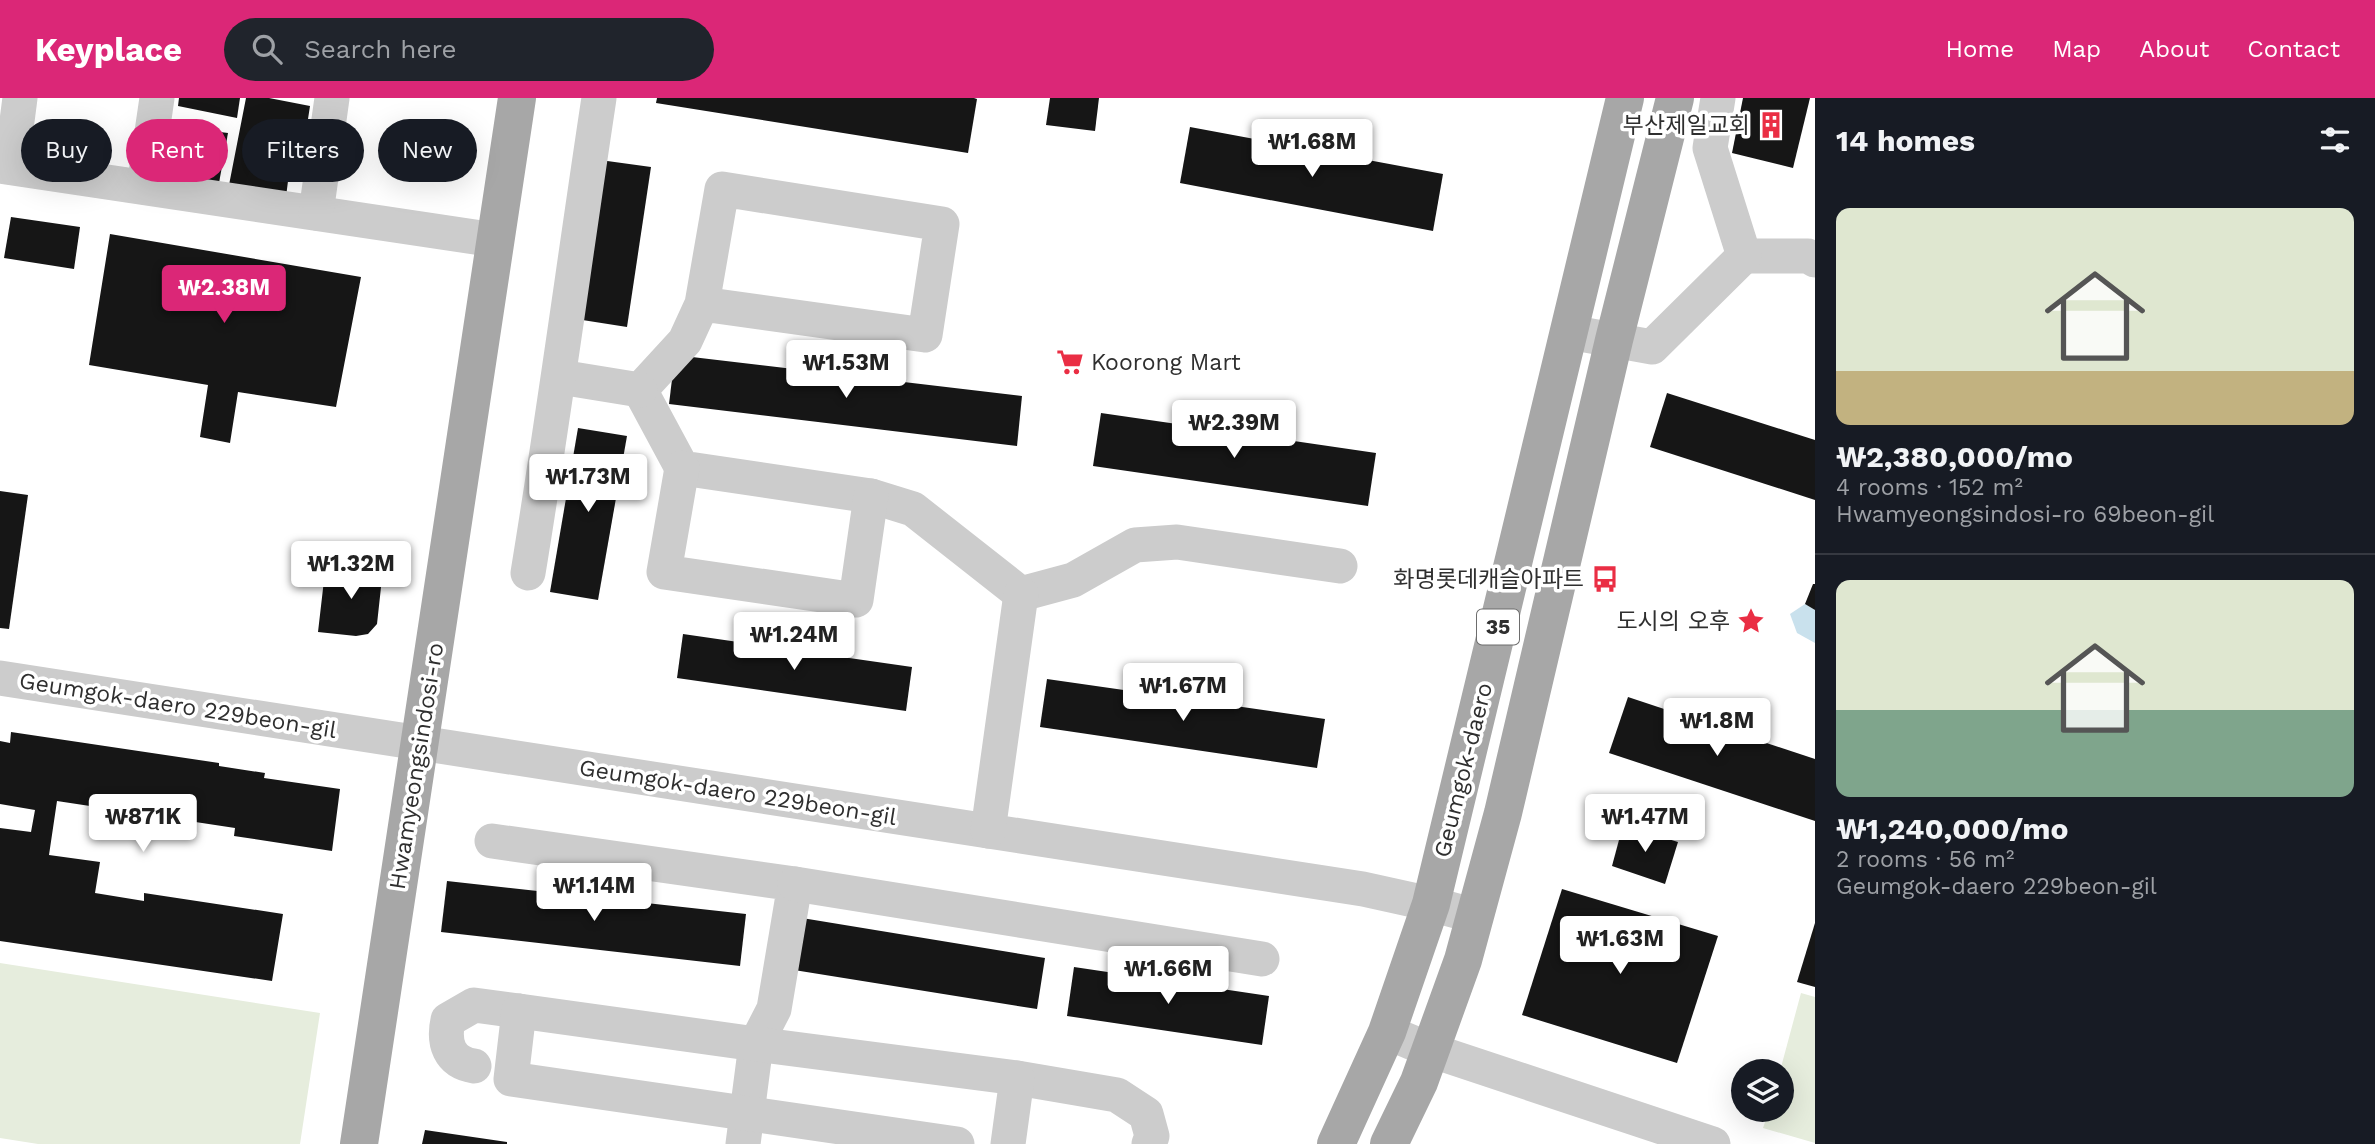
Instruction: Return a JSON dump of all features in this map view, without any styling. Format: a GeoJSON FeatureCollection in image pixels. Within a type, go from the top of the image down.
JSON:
{"type":"FeatureCollection","features":[{"type":"Feature","properties":{"kind":"main road","name":"Hwamyeongsindosi-ro"},"geometry":{"type":"LineString","coordinates":[[359,1144],[517,98]]}},
{"type":"Feature","properties":{"kind":"main road","name":"Geumgok-daero"},"geometry":{"type":"LineString","coordinates":[[1336,1144],[1387,1032],[1431,904],[1625,98]]}},
{"type":"Feature","properties":{"kind":"main road","name":"Geumgok-daero"},"geometry":{"type":"LineString","coordinates":[[1389,1144],[1419,1082],[1475,916],[1503,813],[1614,340],[1675,98]]}},
{"type":"Feature","properties":{"kind":"street"},"geometry":{"type":"LineString","coordinates":[[20,98],[5,167],[495,240]]}},
{"type":"Feature","properties":{"kind":"street"},"geometry":{"type":"LineString","coordinates":[[144,187],[157,98]]}},
{"type":"Feature","properties":{"kind":"street"},"geometry":{"type":"LineString","coordinates":[[316,213],[332,98]]}},
{"type":"Feature","properties":{"kind":"street"},"geometry":{"type":"LineString","coordinates":[[528,573],[560,377],[599,98]]}},
{"type":"Feature","properties":{"kind":"street"},"geometry":{"type":"LineString","coordinates":[[1718,98],[1710,148],[1744,257]]}},
{"type":"Feature","properties":{"kind":"street"},"geometry":{"type":"LineString","coordinates":[[640,390],[685,341],[702,304],[722,189],[942,224],[925,335],[702,304]]}},
{"type":"Feature","properties":{"kind":"street"},"geometry":{"type":"LineString","coordinates":[[1569,332],[1652,347],[1744,257],[1808,256],[1815,260]]}},
{"type":"Feature","properties":{"kind":"street"},"geometry":{"type":"LineString","coordinates":[[560,377],[640,390]]}},
{"type":"Feature","properties":{"kind":"street"},"geometry":{"type":"LineString","coordinates":[[640,390],[682,468],[664,572],[856,600],[871,496]]}},
{"type":"Feature","properties":{"kind":"street"},"geometry":{"type":"LineString","coordinates":[[682,468],[871,496],[913,509],[1021,594]]}},
{"type":"Feature","properties":{"kind":"street"},"geometry":{"type":"LineString","coordinates":[[1021,594],[1073,580],[1135,545],[1177,542],[1339,566]]}},
{"type":"Feature","properties":{"kind":"street"},"geometry":{"type":"LineString","coordinates":[[988,831],[1021,594]]}},
{"type":"Feature","properties":{"kind":"street","name":"Geumgok-daero 229beon-gil"},"geometry":{"type":"LineString","coordinates":[[0,678],[1363,889],[1475,916]]}},
{"type":"Feature","properties":{"kind":"street"},"geometry":{"type":"LineString","coordinates":[[492,841],[795,884],[1262,959]]}},
{"type":"Feature","properties":{"kind":"street"},"geometry":{"type":"LineString","coordinates":[[745,1128],[756,1044],[774,1009],[795,884]]}},
{"type":"Feature","properties":{"kind":"street"},"geometry":{"type":"LineString","coordinates":[[474,1066],[464,1064],[451,1053],[444,1036],[448,1020],[474,1005],[1017,1077],[1117,1095],[1146,1114],[1152,1136],[1149,1144]]}},
{"type":"Feature","properties":{"kind":"street"},"geometry":{"type":"LineString","coordinates":[[519,1011],[511,1079],[745,1128],[957,1144]]}},
{"type":"Feature","properties":{"kind":"street"},"geometry":{"type":"LineString","coordinates":[[1387,1032],[1430,1051],[1713,1144]]}},
{"type":"Feature","properties":{"kind":"street"},"geometry":{"type":"LineString","coordinates":[[1008,1144],[1017,1077]]}},
{"type":"Feature","properties":{"kind":"green space"},"geometry":{"type":"Polygon","coordinates":[[[0,963],[320,1013],[300,1144],[38,1144],[0,1138],[0,963]]]}},
{"type":"Feature","properties":{"kind":"green space"},"geometry":{"type":"Polygon","coordinates":[[[1801,993],[1815,997],[1815,1143],[1763,1128],[1765,1122],[1794,1122],[1794,1059],[1783,1059],[1801,993]]]}},
{"type":"Feature","properties":{"kind":"water"},"geometry":{"type":"Polygon","coordinates":[[[1805,604],[1815,610],[1815,643],[1797,633],[1790,614],[1805,604]]]}},
{"type":"Feature","properties":{"kind":"building"},"geometry":{"type":"Polygon","coordinates":[[[179,98],[240,98],[237,118],[178,106],[179,98]]]}},
{"type":"Feature","properties":{"kind":"building"},"geometry":{"type":"Polygon","coordinates":[[[246,98],[269,98],[310,106],[308,119],[242,119],[242,182],[288,182],[286,197],[229,185],[246,98]]]}},
{"type":"Feature","properties":{"kind":"building"},"geometry":{"type":"Polygon","coordinates":[[[657,98],[977,99],[968,153],[656,103],[657,98]]]}},
{"type":"Feature","properties":{"kind":"building"},"geometry":{"type":"Polygon","coordinates":[[[1050,98],[1099,98],[1095,131],[1046,125],[1050,98]]]}},
{"type":"Feature","properties":{"kind":"building","name":"부산제일교회"},"geometry":{"type":"Polygon","coordinates":[[[1743,98],[1810,98],[1793,168],[1732,153],[1743,98]]]}},
{"type":"Feature","properties":{"kind":"building"},"geometry":{"type":"Polygon","coordinates":[[[1190,127],[1443,174],[1433,231],[1180,183],[1190,127]]]}},
{"type":"Feature","properties":{"kind":"building"},"geometry":{"type":"Polygon","coordinates":[[[600,160],[651,167],[627,327],[576,319],[600,160]]]}},
{"type":"Feature","properties":{"kind":"building"},"geometry":{"type":"Polygon","coordinates":[[[11,217],[80,227],[74,269],[4,258],[11,217]]]}},
{"type":"Feature","properties":{"kind":"building"},"geometry":{"type":"Polygon","coordinates":[[[110,234],[361,277],[336,407],[238,392],[230,443],[200,437],[208,385],[89,365],[110,234]]]}},
{"type":"Feature","properties":{"kind":"building"},"geometry":{"type":"Polygon","coordinates":[[[675,355],[1022,396],[1017,446],[669,404],[675,355]]]}},
{"type":"Feature","properties":{"kind":"building"},"geometry":{"type":"Polygon","coordinates":[[[1667,393],[1815,440],[1815,500],[1650,447],[1667,393]]]}},
{"type":"Feature","properties":{"kind":"building"},"geometry":{"type":"Polygon","coordinates":[[[1101,413],[1376,453],[1368,506],[1093,466],[1101,413]]]}},
{"type":"Feature","properties":{"kind":"building"},"geometry":{"type":"Polygon","coordinates":[[[578,428],[627,436],[598,600],[550,592],[578,428]]]}},
{"type":"Feature","properties":{"kind":"building"},"geometry":{"type":"Polygon","coordinates":[[[0,491],[28,495],[9,629],[0,628],[0,491]]]}},
{"type":"Feature","properties":{"kind":"building"},"geometry":{"type":"Polygon","coordinates":[[[334,563],[383,569],[377,624],[368,634],[356,636],[318,632],[324,580],[332,581],[334,563]]]}},
{"type":"Feature","properties":{"kind":"building"},"geometry":{"type":"Polygon","coordinates":[[[1815,584],[1815,610],[1805,604],[1815,584]]]}},
{"type":"Feature","properties":{"kind":"building"},"geometry":{"type":"Polygon","coordinates":[[[683,634],[912,667],[906,711],[677,678],[683,634]]]}},
{"type":"Feature","properties":{"kind":"building"},"geometry":{"type":"Polygon","coordinates":[[[1047,679],[1325,719],[1317,768],[1040,727],[1047,679]]]}},
{"type":"Feature","properties":{"kind":"building"},"geometry":{"type":"Polygon","coordinates":[[[1628,697],[1815,759],[1815,821],[1609,753],[1628,697]]]}},
{"type":"Feature","properties":{"kind":"building"},"geometry":{"type":"Polygon","coordinates":[[[11,732],[219,763],[219,766],[265,773],[264,778],[340,789],[332,851],[234,836],[235,828],[57,801],[49,855],[100,862],[95,893],[144,901],[144,893],[283,914],[272,981],[0,941],[0,828],[31,832],[35,810],[0,804],[0,741],[10,743],[11,732]]]}},
{"type":"Feature","properties":{"kind":"building"},"geometry":{"type":"Polygon","coordinates":[[[1623,825],[1678,842],[1665,884],[1612,866],[1623,825]]]}},
{"type":"Feature","properties":{"kind":"building"},"geometry":{"type":"Polygon","coordinates":[[[447,881],[746,914],[740,966],[441,932],[447,881]]]}},
{"type":"Feature","properties":{"kind":"building"},"geometry":{"type":"Polygon","coordinates":[[[1562,889],[1718,936],[1677,1063],[1522,1015],[1562,889]]]}},
{"type":"Feature","properties":{"kind":"building"},"geometry":{"type":"Polygon","coordinates":[[[802,918],[1045,958],[1037,1009],[794,970],[802,918]]]}},
{"type":"Feature","properties":{"kind":"building"},"geometry":{"type":"Polygon","coordinates":[[[1815,923],[1815,987],[1797,982],[1815,923]]]}},
{"type":"Feature","properties":{"kind":"building"},"geometry":{"type":"Polygon","coordinates":[[[1074,967],[1269,996],[1262,1045],[1067,1016],[1074,967]]]}},
{"type":"Feature","properties":{"kind":"building"},"geometry":{"type":"Polygon","coordinates":[[[425,1130],[507,1142],[507,1144],[422,1144],[425,1130]]]}},
{"type":"Feature","properties":{"kind":"place","name":"부산제일교회"},"geometry":{"type":"Point","coordinates":[1771,125]}},
{"type":"Feature","properties":{"kind":"place","name":"Koorong Mart"},"geometry":{"type":"Point","coordinates":[1070,362]}},
{"type":"Feature","properties":{"kind":"place","name":"화명롯데캐슬아파트"},"geometry":{"type":"Point","coordinates":[1605,579]}},
{"type":"Feature","properties":{"kind":"place","name":"도시의 오후"},"geometry":{"type":"Point","coordinates":[1751,621]}}]}
